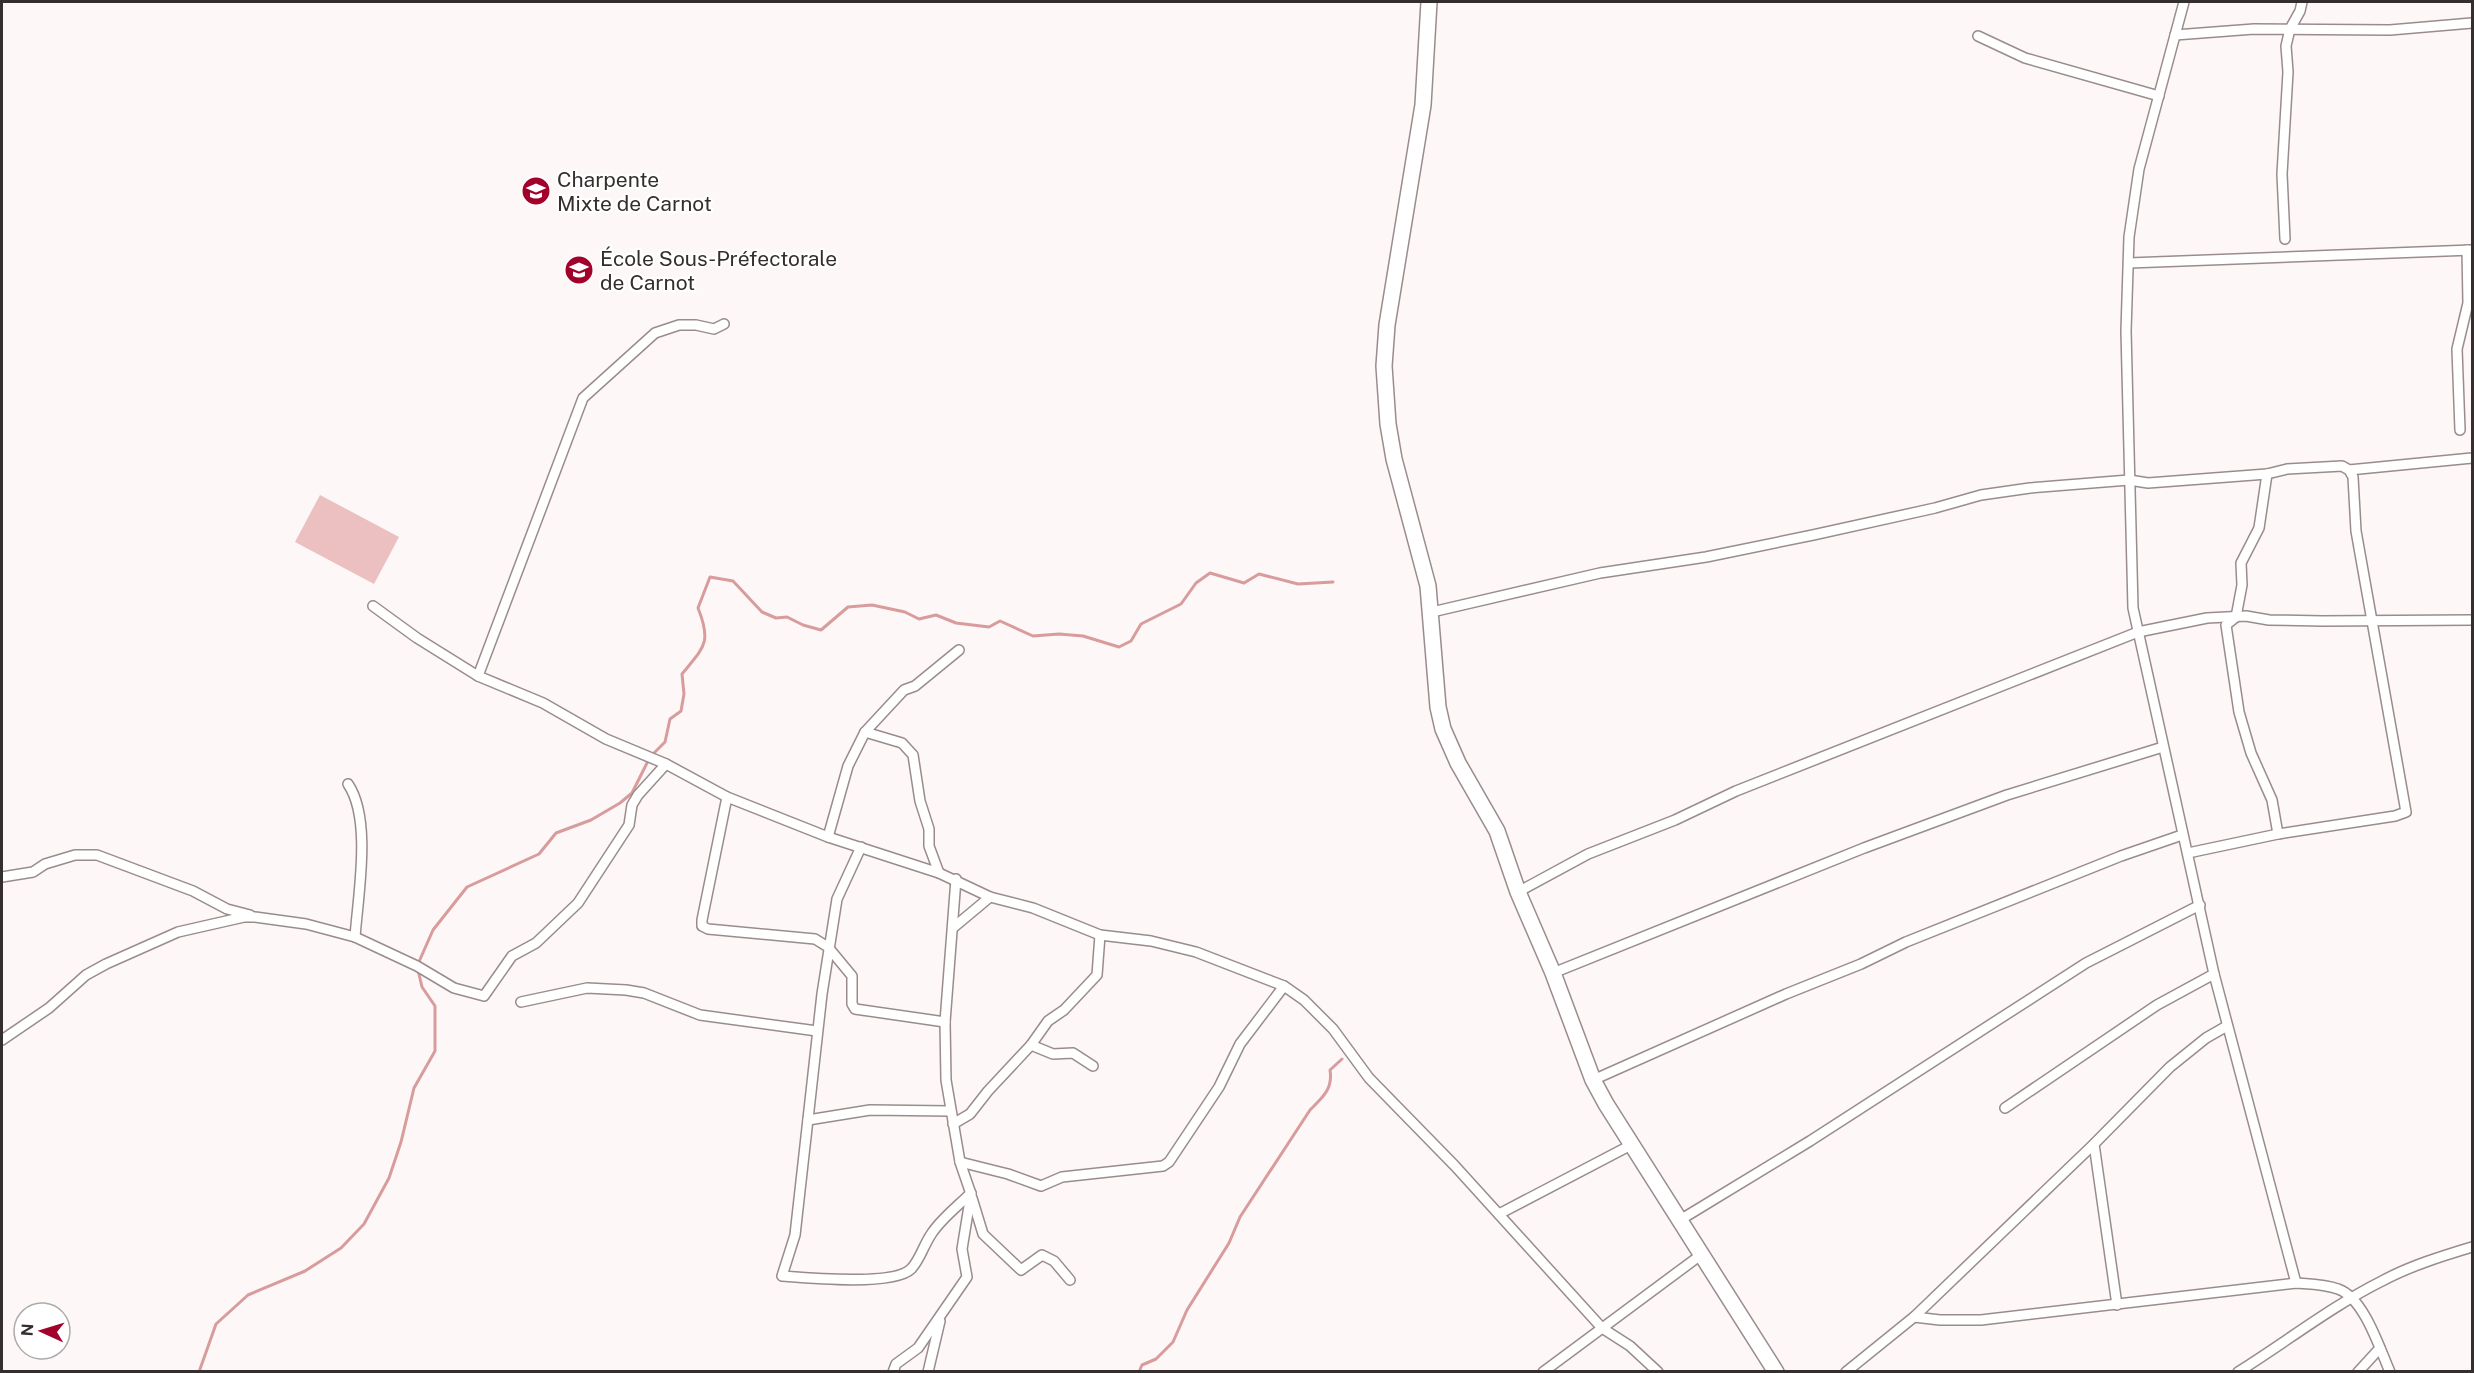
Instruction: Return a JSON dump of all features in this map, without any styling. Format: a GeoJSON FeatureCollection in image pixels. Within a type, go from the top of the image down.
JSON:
{"type":"FeatureCollection","features":[{"type":"Feature","properties":{"kind":"main road"},"geometry":{"type":"LineString","coordinates":[[1429,2],[1423,105],[1390,305],[1384,366],[1385,400],[1394,459],[1428,586],[1432,612],[1438,707],[1443,729],[1458,763],[1497,831],[1518,892],[1553,973],[1593,1080],[1631,1145],[1776,1371]]}},
{"type":"Feature","properties":{"kind":"street"},"geometry":{"type":"LineString","coordinates":[[2184,2],[2139,169],[2130,237],[2126,332],[2133,608],[2214,974],[2296,1283]]}},
{"type":"Feature","properties":{"kind":"street"},"geometry":{"type":"LineString","coordinates":[[2285,238],[2282,174],[2288,72],[2286,46],[2290,29],[2300,11],[2302,2]]}},
{"type":"Feature","properties":{"kind":"street"},"geometry":{"type":"LineString","coordinates":[[2175,35],[2290,29],[2390,30],[2472,23]]}},
{"type":"Feature","properties":{"kind":"street"},"geometry":{"type":"LineString","coordinates":[[1978,36],[2025,58],[2159,96]]}},
{"type":"Feature","properties":{"kind":"street"},"geometry":{"type":"LineString","coordinates":[[2128,263],[2470,250],[2468,303],[2457,349],[2460,430]]}},
{"type":"Feature","properties":{"kind":"street"},"geometry":{"type":"LineString","coordinates":[[478,676],[583,398],[655,333],[679,325],[696,325],[714,329],[724,324]]}},
{"type":"Feature","properties":{"kind":"street"},"geometry":{"type":"LineString","coordinates":[[2349,470],[2472,458]]}},
{"type":"Feature","properties":{"kind":"street"},"geometry":{"type":"LineString","coordinates":[[1432,612],[1600,573],[1707,556],[1813,535],[1935,508],[1982,495],[2030,488],[2129,480],[2148,483],[2267,474],[2287,469],[2342,466],[2349,470],[2353,477],[2356,531],[2374,620],[2406,812],[2395,816],[2278,834],[2188,853]]}},
{"type":"Feature","properties":{"kind":"street"},"geometry":{"type":"LineString","coordinates":[[2267,474],[2259,528],[2241,563],[2242,585],[2236,617],[2226,625],[2239,712],[2251,753],[2272,800],[2278,834]]}},
{"type":"Feature","properties":{"kind":"street"},"geometry":{"type":"LineString","coordinates":[[373,606],[417,639],[478,676],[543,702],[606,739],[666,764],[728,797],[828,837],[956,879],[990,897],[1033,908],[1100,935],[1151,941],[1196,952],[1284,986],[1304,1000],[1333,1029],[1369,1078],[1499,1214],[1602,1328],[1630,1346],[1658,1371]]}},
{"type":"Feature","properties":{"kind":"street"},"geometry":{"type":"LineString","coordinates":[[1518,892],[1588,854],[1675,820],[1736,791],[2138,632],[2194,619],[2247,616],[2269,620],[2472,620]]}},
{"type":"Feature","properties":{"kind":"street"},"geometry":{"type":"LineString","coordinates":[[828,837],[848,766],[865,732],[904,690],[915,686],[959,650]]}},
{"type":"Feature","properties":{"kind":"street"},"geometry":{"type":"LineString","coordinates":[[865,732],[902,743],[913,755],[920,801],[929,830],[929,846],[939,873]]}},
{"type":"Feature","properties":{"kind":"street"},"geometry":{"type":"LineString","coordinates":[[1553,973],[1853,852],[1963,811],[2007,795],[2163,747]]}},
{"type":"Feature","properties":{"kind":"street"},"geometry":{"type":"LineString","coordinates":[[2,877],[33,872],[45,864],[75,855],[97,855],[193,891],[227,909],[306,924],[355,937],[417,966],[454,988],[484,996],[512,956],[536,943],[578,903],[629,825],[632,805],[638,795],[666,764]]}},
{"type":"Feature","properties":{"kind":"street"},"geometry":{"type":"LineString","coordinates":[[348,784],[355,795],[360,821],[355,937]]}},
{"type":"Feature","properties":{"kind":"street"},"geometry":{"type":"LineString","coordinates":[[728,797],[702,926],[708,929],[815,939],[828,947],[852,976],[852,1004],[855,1009],[945,1023]]}},
{"type":"Feature","properties":{"kind":"street"},"geometry":{"type":"LineString","coordinates":[[1593,1080],[1786,994],[1861,964],[1906,942],[2121,856],[2182,835]]}},
{"type":"Feature","properties":{"kind":"street"},"geometry":{"type":"LineString","coordinates":[[861,848],[837,899],[828,947],[795,1235],[782,1276],[836,1279],[903,1275],[916,1263],[933,1231],[971,1193]]}},
{"type":"Feature","properties":{"kind":"street"},"geometry":{"type":"LineString","coordinates":[[956,879],[945,1023],[946,1080],[960,1162],[983,1234],[1021,1270],[1042,1255],[1054,1261],[1070,1280]]}},
{"type":"Feature","properties":{"kind":"street"},"geometry":{"type":"LineString","coordinates":[[954,927],[990,897]]}},
{"type":"Feature","properties":{"kind":"street"},"geometry":{"type":"LineString","coordinates":[[1680,1220],[1810,1142],[2086,963],[2200,905]]}},
{"type":"Feature","properties":{"kind":"street"},"geometry":{"type":"LineString","coordinates":[[2,1040],[49,1008],[86,975],[125,954],[178,932],[255,916]]}},
{"type":"Feature","properties":{"kind":"street"},"geometry":{"type":"LineString","coordinates":[[953,1124],[970,1114],[1031,1045],[1048,1021],[1064,1010],[1096,975],[1100,935]]}},
{"type":"Feature","properties":{"kind":"street"},"geometry":{"type":"LineString","coordinates":[[2005,1108],[2157,1005],[2214,974]]}},
{"type":"Feature","properties":{"kind":"street"},"geometry":{"type":"LineString","coordinates":[[960,1162],[1016,1176],[1041,1186],[1062,1177],[1163,1166],[1219,1087],[1240,1044],[1284,986]]}},
{"type":"Feature","properties":{"kind":"street"},"geometry":{"type":"LineString","coordinates":[[521,1002],[587,988],[626,990],[644,993],[700,1015],[818,1031]]}},
{"type":"Feature","properties":{"kind":"street"},"geometry":{"type":"LineString","coordinates":[[1846,1371],[1914,1317],[2094,1144],[2170,1067],[2206,1038],[2227,1026]]}},
{"type":"Feature","properties":{"kind":"street"},"geometry":{"type":"LineString","coordinates":[[1031,1045],[1053,1054],[1073,1053],[1093,1066]]}},
{"type":"Feature","properties":{"kind":"street"},"geometry":{"type":"LineString","coordinates":[[808,1120],[870,1110],[950,1111]]}},
{"type":"Feature","properties":{"kind":"street"},"geometry":{"type":"LineString","coordinates":[[2094,1144],[2117,1305]]}},
{"type":"Feature","properties":{"kind":"street"},"geometry":{"type":"LineString","coordinates":[[1499,1214],[1631,1145]]}},
{"type":"Feature","properties":{"kind":"street"},"geometry":{"type":"LineString","coordinates":[[893,1371],[897,1364],[918,1348],[967,1277],[962,1249],[971,1193]]}},
{"type":"Feature","properties":{"kind":"street"},"geometry":{"type":"LineString","coordinates":[[2238,1371],[2383,1280],[2447,1254],[2472,1247]]}},
{"type":"Feature","properties":{"kind":"street"},"geometry":{"type":"LineString","coordinates":[[1543,1371],[1702,1254]]}},
{"type":"Feature","properties":{"kind":"street"},"geometry":{"type":"LineString","coordinates":[[1914,1317],[1940,1320],[1981,1320],[2296,1283],[2325,1286],[2339,1289],[2353,1297],[2390,1371]]}},
{"type":"Feature","properties":{"kind":"street"},"geometry":{"type":"LineString","coordinates":[[928,1371],[943,1311]]}},
{"type":"Feature","properties":{"kind":"street"},"geometry":{"type":"LineString","coordinates":[[2358,1371],[2380,1348]]}},
{"type":"Feature","properties":{"kind":"shaded area"},"geometry":{"type":"Polygon","coordinates":[[[320,495],[399,537],[374,584],[295,542],[320,495]]]}},
{"type":"Feature","properties":{"kind":"waterway"},"geometry":{"type":"LineString","coordinates":[[418,964],[433,930],[467,887],[539,854],[556,833],[591,820],[632,793],[650,757],[665,742],[670,719],[681,711],[684,694],[682,674],[704,644],[704,629],[698,608],[710,577],[733,581],[762,612],[776,618],[787,617],[821,630],[848,607],[872,605],[905,612],[919,619],[936,615],[956,623],[989,627],[1000,621],[1033,636],[1059,634],[1083,636],[1119,647],[1131,641],[1141,624],[1181,604],[1196,583],[1210,573],[1244,583],[1259,574],[1298,584],[1333,582]]}},
{"type":"Feature","properties":{"kind":"waterway"},"geometry":{"type":"LineString","coordinates":[[199,1372],[216,1324],[248,1295],[305,1271],[341,1248],[364,1224],[389,1178],[401,1142],[414,1088],[435,1051],[435,1006],[422,987],[418,970]]}},
{"type":"Feature","properties":{"kind":"waterway"},"geometry":{"type":"LineString","coordinates":[[1139,1372],[1142,1365],[1156,1359],[1173,1342],[1187,1310],[1229,1243],[1240,1217],[1310,1110],[1326,1092],[1331,1077],[1330,1070],[1342,1059]]}},
{"type":"Feature","properties":{"kind":"place","name":"Charpente Mixte de Carnot"},"geometry":{"type":"Point","coordinates":[536,191]}},
{"type":"Feature","properties":{"kind":"place","name":"École Sous-Préfectorale de Carnot"},"geometry":{"type":"Point","coordinates":[579,270]}}]}
